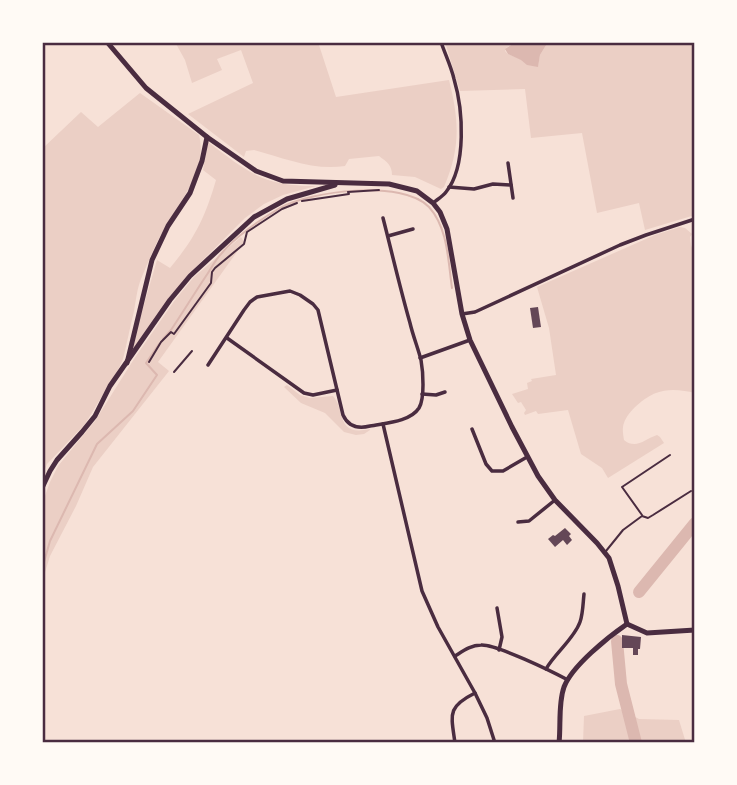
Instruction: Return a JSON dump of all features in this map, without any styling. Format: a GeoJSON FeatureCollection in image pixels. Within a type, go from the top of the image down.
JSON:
{"type":"FeatureCollection","features":[{"type":"Feature","properties":{"kind":"main road"},"geometry":{"type":"LineString","coordinates":[[107,42],[146,88],[250,168],[283,181],[379,183],[399,186],[417,191],[433,203],[447,229],[462,314],[470,340],[538,476],[555,500],[605,552],[613,567],[626,624]]}},
{"type":"Feature","properties":{"kind":"main road"},"geometry":{"type":"LineString","coordinates":[[127,363],[152,260],[168,226],[190,192],[202,162],[207,137]]}},
{"type":"Feature","properties":{"kind":"main road"},"geometry":{"type":"LineString","coordinates":[[42,488],[57,460],[94,416],[110,387],[170,300],[190,276],[254,217],[287,199],[338,183]]}},
{"type":"Feature","properties":{"kind":"main road"},"geometry":{"type":"LineString","coordinates":[[626,624],[647,633],[695,630]]}},
{"type":"Feature","properties":{"kind":"main road"},"geometry":{"type":"LineString","coordinates":[[559,743],[563,690],[568,680],[598,646],[626,624]]}},
{"type":"Feature","properties":{"kind":"street"},"geometry":{"type":"LineString","coordinates":[[433,203],[450,187],[459,154],[462,126],[454,78],[441,42]]}},
{"type":"Feature","properties":{"kind":"street"},"geometry":{"type":"LineString","coordinates":[[508,163],[513,198]]}},
{"type":"Feature","properties":{"kind":"street"},"geometry":{"type":"LineString","coordinates":[[450,187],[474,189],[498,184],[511,185]]}},
{"type":"Feature","properties":{"kind":"street"},"geometry":{"type":"LineString","coordinates":[[208,365],[253,299],[290,291],[300,295],[318,310],[342,415],[348,423],[362,428],[414,414],[421,405],[420,358],[383,218]]}},
{"type":"Feature","properties":{"kind":"street"},"geometry":{"type":"LineString","coordinates":[[462,314],[475,312],[646,235],[695,219]]}},
{"type":"Feature","properties":{"kind":"street"},"geometry":{"type":"LineString","coordinates":[[388,236],[413,229]]}},
{"type":"Feature","properties":{"kind":"street"},"geometry":{"type":"LineString","coordinates":[[227,338],[304,393],[313,395],[337,390]]}},
{"type":"Feature","properties":{"kind":"street"},"geometry":{"type":"LineString","coordinates":[[420,358],[470,340]]}},
{"type":"Feature","properties":{"kind":"street"},"geometry":{"type":"LineString","coordinates":[[422,394],[436,395],[445,392]]}},
{"type":"Feature","properties":{"kind":"street"},"geometry":{"type":"LineString","coordinates":[[383,423],[422,591],[438,627],[475,693],[495,743]]}},
{"type":"Feature","properties":{"kind":"street"},"geometry":{"type":"LineString","coordinates":[[472,429],[486,464],[492,471],[503,471],[527,457]]}},
{"type":"Feature","properties":{"kind":"street"},"geometry":{"type":"LineString","coordinates":[[518,522],[528,521],[555,500]]}},
{"type":"Feature","properties":{"kind":"street"},"geometry":{"type":"LineString","coordinates":[[547,669],[552,658],[579,624],[584,594]]}},
{"type":"Feature","properties":{"kind":"street"},"geometry":{"type":"LineString","coordinates":[[496,608],[502,637],[499,650]]}},
{"type":"Feature","properties":{"kind":"street"},"geometry":{"type":"LineString","coordinates":[[456,656],[470,647],[487,645],[568,680]]}},
{"type":"Feature","properties":{"kind":"street"},"geometry":{"type":"LineString","coordinates":[[455,743],[453,711],[460,701],[475,693]]}},
{"type":"Feature","properties":{"kind":"lane"},"geometry":{"type":"LineString","coordinates":[[670,455],[622,488],[642,516],[648,517],[691,491]]}},
{"type":"Feature","properties":{"kind":"lane"},"geometry":{"type":"LineString","coordinates":[[605,552],[623,530],[642,516]]}},
{"type":"Feature","properties":{"kind":"path"},"geometry":{"type":"LineString","coordinates":[[149,362],[161,342],[171,332],[174,334],[211,283],[215,268],[244,244],[247,232],[282,209],[301,201],[349,194],[348,192],[379,190]]}},
{"type":"Feature","properties":{"kind":"path"},"geometry":{"type":"LineString","coordinates":[[174,372],[192,351]]}},
{"type":"Feature","properties":{"kind":"shaded area"},"geometry":{"type":"Polygon","coordinates":[[[175,42],[318,42],[336,97],[449,80],[457,134],[450,173],[444,187],[441,189],[415,177],[392,175],[390,166],[379,156],[349,159],[345,166],[333,167],[299,163],[254,150],[246,151],[244,157],[188,114],[253,83],[241,50],[217,59],[222,70],[192,83],[185,60],[175,42]]]}},
{"type":"Feature","properties":{"kind":"shaded area"},"geometry":{"type":"Polygon","coordinates":[[[445,42],[512,42],[505,51],[508,54],[538,66],[540,55],[548,42],[695,42],[695,215],[645,230],[639,203],[597,213],[582,133],[531,138],[525,89],[460,91],[445,42]]]}},
{"type":"Feature","properties":{"kind":"shaded area"},"geometry":{"type":"Polygon","coordinates":[[[512,42],[548,42],[540,55],[538,67],[527,65],[508,54],[505,49],[512,42]]]}},
{"type":"Feature","properties":{"kind":"shaded area"},"geometry":{"type":"Polygon","coordinates":[[[140,93],[199,135],[200,161],[191,185],[161,235],[141,279],[123,359],[118,370],[85,424],[47,464],[42,477],[42,149],[81,112],[98,127],[140,93]]]}},
{"type":"Feature","properties":{"kind":"shaded area"},"geometry":{"type":"Polygon","coordinates":[[[208,142],[258,176],[283,183],[316,186],[283,195],[264,204],[245,218],[185,278],[133,350],[131,349],[157,260],[170,268],[193,237],[208,206],[216,180],[203,170],[208,142]]]}},
{"type":"Feature","properties":{"kind":"shaded area"},"geometry":{"type":"Polygon","coordinates":[[[680,227],[692,234],[691,245],[695,257],[695,393],[661,391],[633,409],[623,425],[624,440],[637,444],[657,435],[664,443],[608,478],[602,468],[581,454],[568,410],[538,414],[536,411],[525,415],[526,410],[512,394],[528,389],[527,383],[532,381],[531,379],[556,375],[549,328],[537,287],[655,235],[680,227]]]}},
{"type":"Feature","properties":{"kind":"shaded area"},"geometry":{"type":"Polygon","coordinates":[[[241,237],[244,242],[158,362],[169,371],[93,467],[50,556],[42,582],[42,504],[58,466],[95,421],[175,300],[194,277],[241,237]]]}},
{"type":"Feature","properties":{"kind":"shaded area"},"geometry":{"type":"Polygon","coordinates":[[[287,385],[300,395],[310,398],[333,396],[346,426],[351,429],[370,430],[356,435],[344,432],[325,413],[301,403],[284,387],[287,385]]]}},
{"type":"Feature","properties":{"kind":"shaded area"},"geometry":{"type":"Polygon","coordinates":[[[620,709],[639,719],[679,720],[686,743],[583,743],[584,716],[620,709]]]}},
{"type":"Feature","properties":{"kind":"building"},"geometry":{"type":"Polygon","coordinates":[[[538,307],[541,327],[533,328],[530,308],[538,307]]]}},
{"type":"Feature","properties":{"kind":"building"},"geometry":{"type":"Polygon","coordinates":[[[565,528],[571,534],[569,536],[572,540],[567,545],[563,540],[555,547],[548,539],[565,528]]]}},
{"type":"Feature","properties":{"kind":"building"},"geometry":{"type":"Polygon","coordinates":[[[622,635],[641,637],[638,655],[633,655],[633,648],[622,648],[622,635]]]}},
{"type":"Feature","properties":{"kind":"waterway"},"geometry":{"type":"LineString","coordinates":[[163,339],[217,259],[241,235],[280,208],[333,193],[399,193],[416,198],[429,207],[444,235],[452,288]]}},
{"type":"Feature","properties":{"kind":"waterway"},"geometry":{"type":"LineString","coordinates":[[42,569],[50,541],[97,444],[133,411],[157,375],[146,363],[159,344]]}},
{"type":"Feature","properties":{"kind":"waterway"},"geometry":{"type":"LineString","coordinates":[[639,592],[695,523]]}},
{"type":"Feature","properties":{"kind":"waterway"},"geometry":{"type":"LineString","coordinates":[[617,641],[621,684],[636,743]]}}]}
